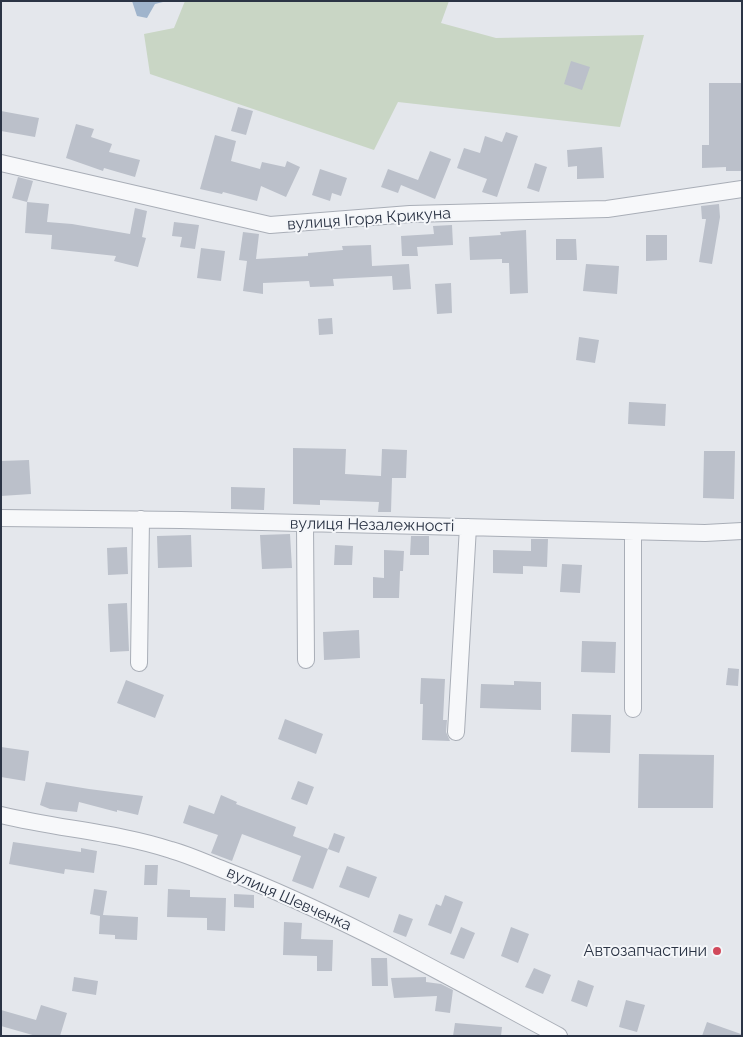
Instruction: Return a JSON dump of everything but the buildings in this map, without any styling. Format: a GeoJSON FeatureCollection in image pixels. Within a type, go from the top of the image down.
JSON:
{"type":"FeatureCollection","features":[{"type":"Feature","properties":{"kind":"street","name":"вулиця Ігоря Крикуна"},"geometry":{"type":"LineString","coordinates":[[1,163],[270,225],[410,214],[607,209],[742,189]]}},
{"type":"Feature","properties":{"kind":"street","name":"вулиця Незалежності"},"geometry":{"type":"LineString","coordinates":[[1,518],[633,532],[705,533],[742,531]]}},
{"type":"Feature","properties":{"kind":"street"},"geometry":{"type":"LineString","coordinates":[[139,663],[141,520]]}},
{"type":"Feature","properties":{"kind":"street"},"geometry":{"type":"LineString","coordinates":[[306,524],[306,660]]}},
{"type":"Feature","properties":{"kind":"street"},"geometry":{"type":"LineString","coordinates":[[456,732],[468,527]]}},
{"type":"Feature","properties":{"kind":"street"},"geometry":{"type":"LineString","coordinates":[[633,532],[633,709]]}},
{"type":"Feature","properties":{"kind":"street","name":"вулиця Шевченка"},"geometry":{"type":"LineString","coordinates":[[1,815],[110,834],[172,850],[254,882],[330,915],[558,1036]]}},
{"type":"Feature","properties":{"kind":"green space"},"geometry":{"type":"Polygon","coordinates":[[[185,1],[449,1],[441,23],[496,38],[644,35],[620,127],[398,102],[374,150],[150,74],[144,34],[174,28],[185,1]]]}},
{"type":"Feature","properties":{"kind":"water"},"geometry":{"type":"Polygon","coordinates":[[[132,1],[167,1],[155,4],[147,18],[137,16],[132,1]]]}},
{"type":"Feature","properties":{"kind":"place","name":"Автозапчастини"},"geometry":{"type":"Point","coordinates":[717,951]}}]}
